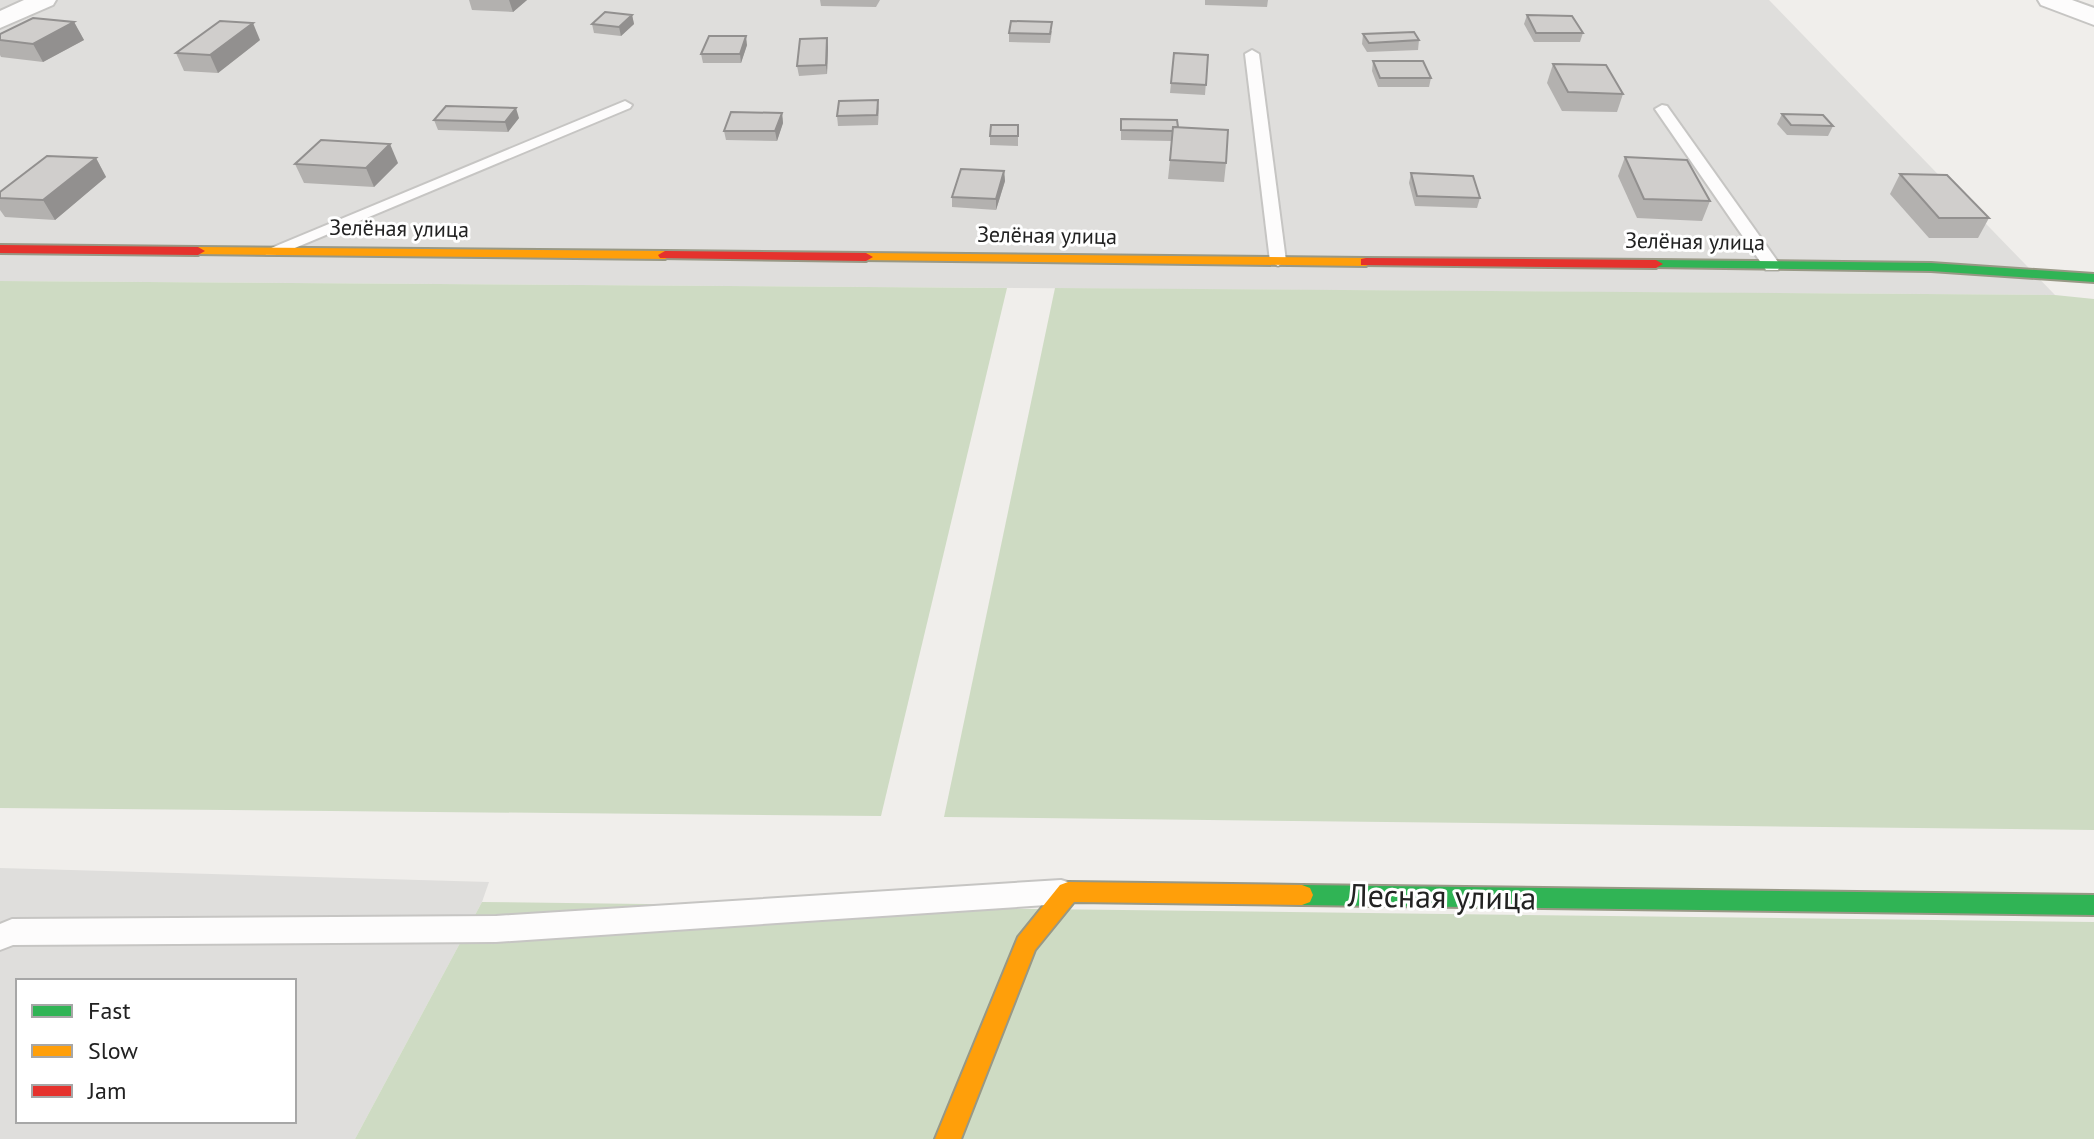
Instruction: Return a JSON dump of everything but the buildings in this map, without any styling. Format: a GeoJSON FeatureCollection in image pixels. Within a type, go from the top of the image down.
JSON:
{"type":"FeatureCollection","features":[{"type":"Feature","properties":{"kind":"street"},"geometry":{"type":"LineString","coordinates":[[0,20],[44,0]]}},
{"type":"Feature","properties":{"kind":"street"},"geometry":{"type":"LineString","coordinates":[[2050,0],[2094,17]]}},
{"type":"Feature","properties":{"kind":"street","name":"Зелёная улица"},"geometry":{"type":"LineString","coordinates":[[0,249],[1931,267],[2094,278]]}},
{"type":"Feature","properties":{"kind":"street"},"geometry":{"type":"LineString","coordinates":[[948,1139],[1026,944],[1068,892]]}},
{"type":"Feature","properties":{"kind":"street","name":"Лесная улица"},"geometry":{"type":"LineString","coordinates":[[1068,892],[2094,905]]}},
{"type":"Feature","properties":{"kind":"lane"},"geometry":{"type":"LineString","coordinates":[[1252,54],[1278,261]]}},
{"type":"Feature","properties":{"kind":"lane"},"geometry":{"type":"LineString","coordinates":[[272,251],[625,105]]}},
{"type":"Feature","properties":{"kind":"lane"},"geometry":{"type":"LineString","coordinates":[[1662,109],[1772,266]]}},
{"type":"Feature","properties":{"kind":"lane"},"geometry":{"type":"LineString","coordinates":[[0,937],[12,932],[496,929],[1068,892]]}},
{"type":"Feature","properties":{"kind":"shaded area"},"geometry":{"type":"Polygon","coordinates":[[[0,0],[1769,0],[2055,295],[0,281],[0,0]]]}},
{"type":"Feature","properties":{"kind":"shaded area"},"geometry":{"type":"Polygon","coordinates":[[[0,868],[489,882],[482,902],[355,1139],[0,1139],[0,868]]]}},
{"type":"Feature","properties":{"kind":"green space"},"geometry":{"type":"Polygon","coordinates":[[[0,281],[1007,288],[881,816],[0,808],[0,281]]]}},
{"type":"Feature","properties":{"kind":"green space"},"geometry":{"type":"Polygon","coordinates":[[[1055,288],[2055,295],[2094,299],[2094,830],[944,817],[1055,288]]]}},
{"type":"Feature","properties":{"kind":"green space"},"geometry":{"type":"Polygon","coordinates":[[[482,902],[2094,922],[2094,1139],[355,1139],[482,902]]]}},
{"type":"Feature","properties":{"kind":"traffic: fast"},"geometry":{"type":"LineString","coordinates":[[1656,264],[1931,267],[2094,278]]}},
{"type":"Feature","properties":{"kind":"traffic: fast"},"geometry":{"type":"LineString","coordinates":[[1302,895],[2094,905]]}},
{"type":"Feature","properties":{"kind":"traffic: slow"},"geometry":{"type":"LineString","coordinates":[[198,251],[665,255]]}},
{"type":"Feature","properties":{"kind":"traffic: slow"},"geometry":{"type":"LineString","coordinates":[[866,257],[1366,262]]}},
{"type":"Feature","properties":{"kind":"traffic: slow"},"geometry":{"type":"LineString","coordinates":[[948,1139],[1026,944],[1068,892],[1302,895]]}},
{"type":"Feature","properties":{"kind":"traffic: jam"},"geometry":{"type":"LineString","coordinates":[[0,249],[198,251]]}},
{"type":"Feature","properties":{"kind":"traffic: jam"},"geometry":{"type":"LineString","coordinates":[[665,255],[866,257]]}},
{"type":"Feature","properties":{"kind":"traffic: jam"},"geometry":{"type":"LineString","coordinates":[[1366,262],[1656,264]]}}]}
